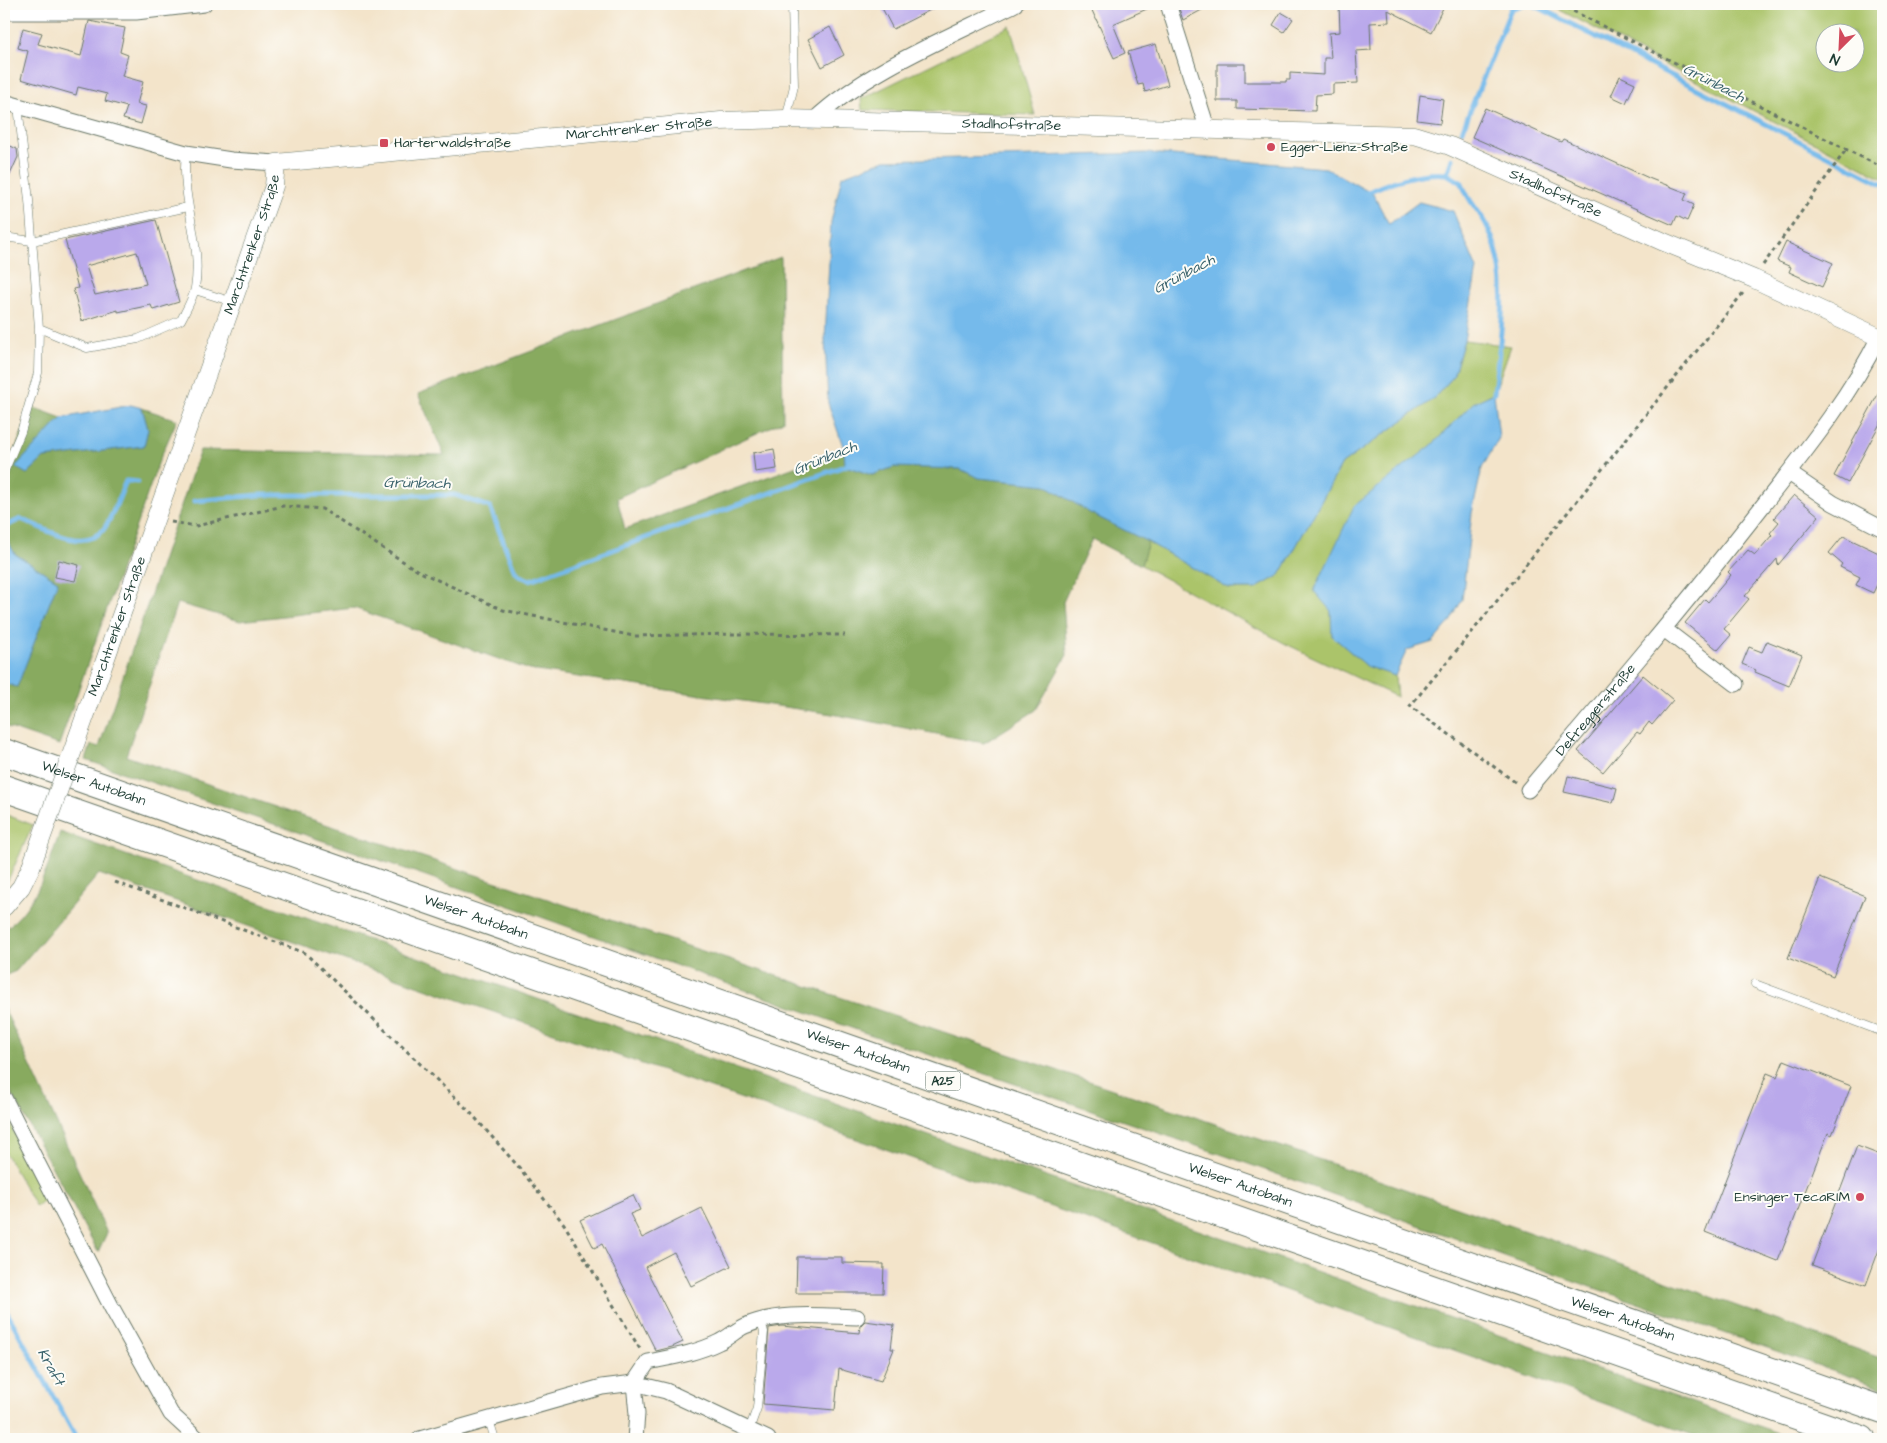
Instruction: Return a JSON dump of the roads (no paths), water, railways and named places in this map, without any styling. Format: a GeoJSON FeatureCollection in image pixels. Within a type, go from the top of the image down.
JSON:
{"type":"FeatureCollection","features":[{"type":"Feature","properties":{"kind":"highway","name":"Welser Autobahn"},"geometry":{"type":"LineString","coordinates":[[4,752],[1883,1410]]}},
{"type":"Feature","properties":{"kind":"highway","name":"A25"},"geometry":{"type":"LineString","coordinates":[[4,788],[1862,1439]]}},
{"type":"Feature","properties":{"kind":"street"},"geometry":{"type":"LineString","coordinates":[[4,12],[136,12],[204,4]]}},
{"type":"Feature","properties":{"kind":"street"},"geometry":{"type":"LineString","coordinates":[[814,120],[863,82],[1015,4]]}},
{"type":"Feature","properties":{"kind":"street"},"geometry":{"type":"LineString","coordinates":[[1168,4],[1208,131]]}},
{"type":"Feature","properties":{"kind":"street"},"geometry":{"type":"LineString","coordinates":[[4,102],[186,153],[231,160],[276,163]]}},
{"type":"Feature","properties":{"kind":"street","name":"Marchtrenker Straße"},"geometry":{"type":"LineString","coordinates":[[4,907],[21,887],[31,867],[274,186],[276,163],[721,121],[814,120]]}},
{"type":"Feature","properties":{"kind":"street","name":"Stadlhofstraße"},"geometry":{"type":"LineString","coordinates":[[814,120],[1414,135],[1456,148],[1664,242],[1754,279],[1881,338]]}},
{"type":"Feature","properties":{"kind":"street","name":"Defreggerstraße"},"geometry":{"type":"LineString","coordinates":[[1528,790],[1664,628],[1789,473],[1838,404],[1881,338]]}},
{"type":"Feature","properties":{"kind":"street"},"geometry":{"type":"LineString","coordinates":[[1789,473],[1833,503],[1883,529]]}},
{"type":"Feature","properties":{"kind":"street"},"geometry":{"type":"LineString","coordinates":[[1664,628],[1736,684]]}},
{"type":"Feature","properties":{"kind":"street"},"geometry":{"type":"LineString","coordinates":[[4,1098],[112,1308],[171,1414],[198,1439]]}},
{"type":"Feature","properties":{"kind":"street"},"geometry":{"type":"LineString","coordinates":[[635,1439],[637,1414],[634,1383],[648,1362],[699,1350],[719,1342],[746,1326],[761,1322],[800,1315],[857,1317]]}},
{"type":"Feature","properties":{"kind":"street"},"geometry":{"type":"LineString","coordinates":[[420,1439],[602,1387],[634,1383],[666,1391],[768,1439]]}},
{"type":"Feature","properties":{"kind":"lane"},"geometry":{"type":"LineString","coordinates":[[786,119],[794,86],[792,4]]}},
{"type":"Feature","properties":{"kind":"lane"},"geometry":{"type":"LineString","coordinates":[[4,472],[21,432],[38,373],[39,328],[18,106]]}},
{"type":"Feature","properties":{"kind":"lane"},"geometry":{"type":"LineString","coordinates":[[39,328],[87,348],[138,339],[181,320],[195,290],[197,265],[183,173],[186,153]]}},
{"type":"Feature","properties":{"kind":"lane"},"geometry":{"type":"LineString","coordinates":[[4,237],[32,241],[188,207]]}},
{"type":"Feature","properties":{"kind":"lane"},"geometry":{"type":"LineString","coordinates":[[195,290],[233,302]]}},
{"type":"Feature","properties":{"kind":"lane"},"geometry":{"type":"LineString","coordinates":[[1756,984],[1883,1032]]}},
{"type":"Feature","properties":{"kind":"lane"},"geometry":{"type":"LineString","coordinates":[[750,1430],[757,1408],[764,1332],[761,1322]]}},
{"type":"Feature","properties":{"kind":"lane"},"geometry":{"type":"LineString","coordinates":[[489,1420],[496,1439]]}},
{"type":"Feature","properties":{"kind":"water"},"geometry":{"type":"Polygon","coordinates":[[[1149,153],[1326,168],[1373,194],[1389,224],[1419,202],[1453,211],[1477,269],[1464,340],[1453,377],[1433,399],[1342,464],[1280,575],[1255,589],[1229,589],[1148,542],[1090,513],[1046,485],[979,478],[960,469],[894,467],[872,475],[845,466],[844,449],[828,403],[825,340],[831,222],[842,176],[885,160],[1149,153]]]}},
{"type":"Feature","properties":{"kind":"water"},"geometry":{"type":"Polygon","coordinates":[[[1494,393],[1499,438],[1482,468],[1472,513],[1462,600],[1450,622],[1433,642],[1407,650],[1395,676],[1368,667],[1332,636],[1331,611],[1314,591],[1354,506],[1432,445],[1473,403],[1494,393]]]}},
{"type":"Feature","properties":{"kind":"water"},"geometry":{"type":"Polygon","coordinates":[[[131,405],[142,408],[148,429],[144,446],[44,458],[27,474],[15,467],[62,418],[131,405]]]}},
{"type":"Feature","properties":{"kind":"water"},"geometry":{"type":"Polygon","coordinates":[[[4,534],[15,554],[58,581],[17,687],[4,683],[4,534]]]}},
{"type":"Feature","properties":{"kind":"waterway","name":"Grünbach"},"geometry":{"type":"LineString","coordinates":[[1462,131],[1511,9],[1525,4]]}},
{"type":"Feature","properties":{"kind":"waterway","name":"Grünbach"},"geometry":{"type":"LineString","coordinates":[[1532,4],[1883,184]]}},
{"type":"Feature","properties":{"kind":"waterway","name":"Grünbach"},"geometry":{"type":"LineString","coordinates":[[1364,194],[1405,178],[1426,174],[1447,174],[1452,159]]}},
{"type":"Feature","properties":{"kind":"waterway"},"geometry":{"type":"LineString","coordinates":[[1447,174],[1462,183],[1467,196],[1484,220],[1495,246],[1500,266],[1502,287],[1501,330],[1494,393]]}},
{"type":"Feature","properties":{"kind":"waterway","name":"Grünbach"},"geometry":{"type":"LineString","coordinates":[[194,501],[260,495],[455,495],[490,507],[514,569],[520,576],[530,580],[850,464]]}},
{"type":"Feature","properties":{"kind":"waterway","name":"Grünbach"},"geometry":{"type":"LineString","coordinates":[[4,527],[21,519],[74,539],[85,539],[94,536],[103,530],[113,513],[126,481],[138,482]]}},
{"type":"Feature","properties":{"kind":"waterway","name":"Kraft"},"geometry":{"type":"LineString","coordinates":[[4,1307],[77,1439]]}},
{"type":"Feature","properties":{"kind":"place","name":"Harterwaldstraße"},"geometry":{"type":"Point","coordinates":[384,143]}},
{"type":"Feature","properties":{"kind":"place","name":"Egger-Lienz-Straße"},"geometry":{"type":"Point","coordinates":[1271,147]}},
{"type":"Feature","properties":{"kind":"place","name":"Ensinger TecaRIM"},"geometry":{"type":"Point","coordinates":[1860,1197]}}]}
